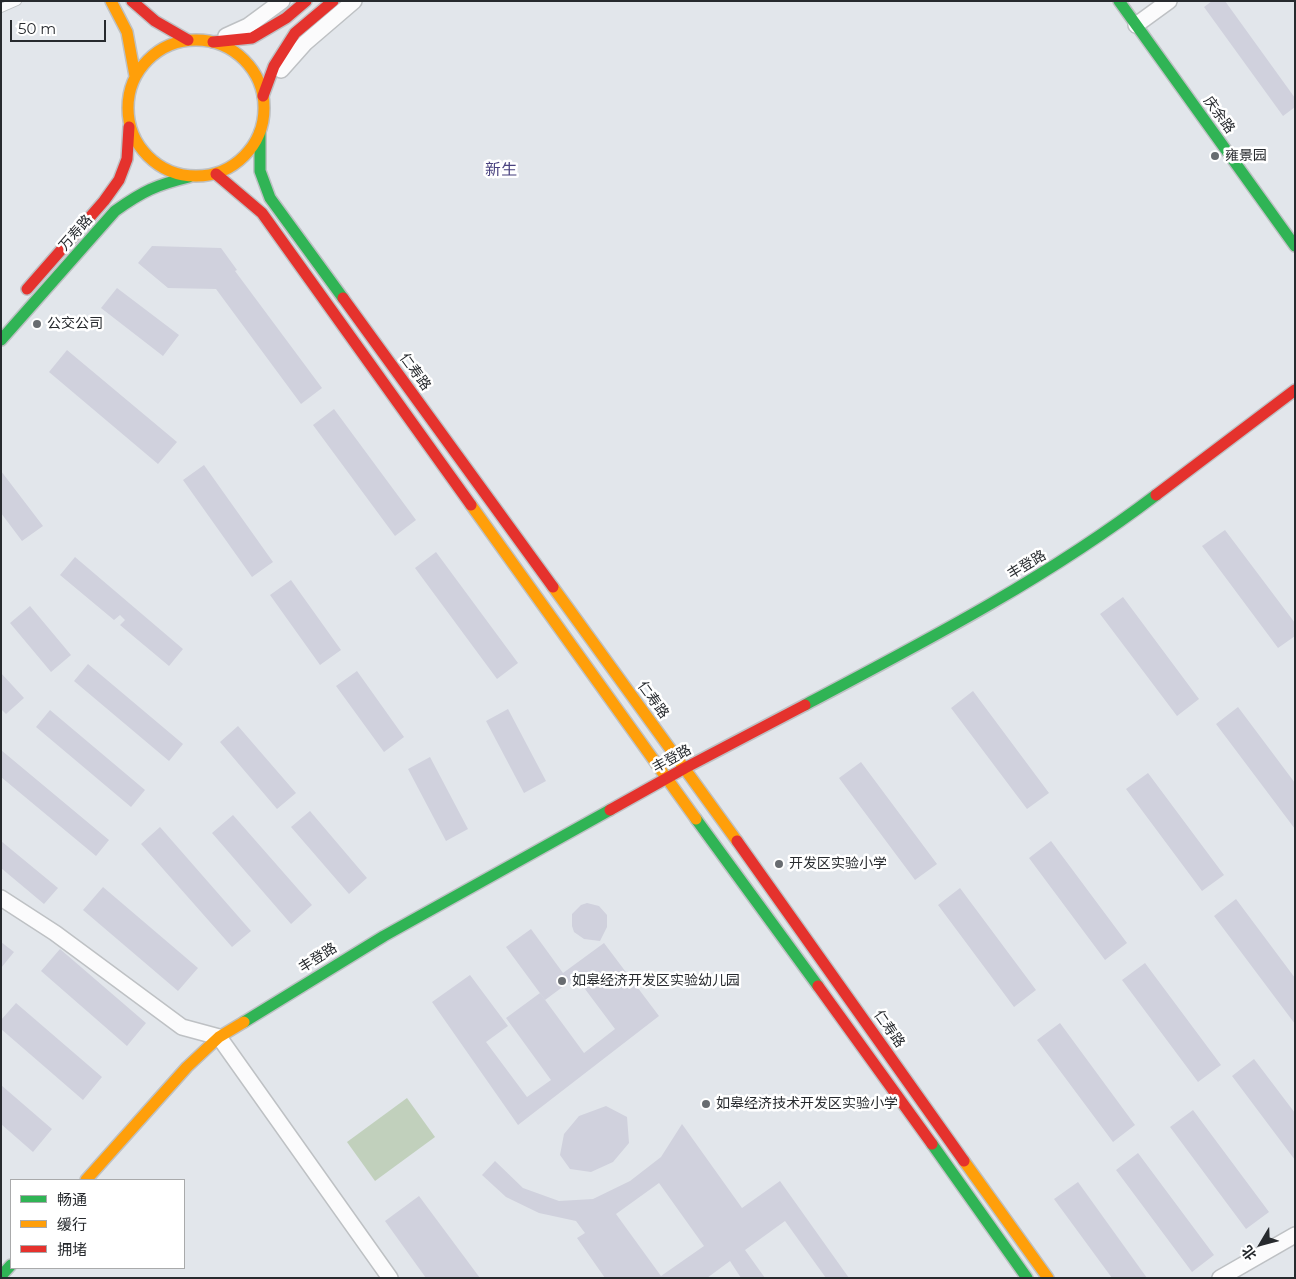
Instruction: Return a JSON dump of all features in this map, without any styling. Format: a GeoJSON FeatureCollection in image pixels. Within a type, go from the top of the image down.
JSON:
{"type":"FeatureCollection","features":[{"type":"Feature","properties":{"kind":"main road"},"geometry":{"type":"LineString","coordinates":[[111,1],[127,32],[135,76]]}},
{"type":"Feature","properties":{"kind":"main road"},"geometry":{"type":"LineString","coordinates":[[132,1],[155,21],[188,40]]}},
{"type":"Feature","properties":{"kind":"main road"},"geometry":{"type":"LineString","coordinates":[[213,42],[231,50],[246,62],[256,77],[263,96],[264,114],[260,132],[250,150],[234,164],[216,174],[194,176],[171,172],[152,160],[137,143],[129,122],[128,99],[135,76],[148,58],[167,46],[188,40],[213,42],[252,38],[286,18],[306,1]]}},
{"type":"Feature","properties":{"kind":"main road"},"geometry":{"type":"LineString","coordinates":[[263,96],[274,66],[294,33],[333,1]]}},
{"type":"Feature","properties":{"kind":"main road","name":"庆余路"},"geometry":{"type":"LineString","coordinates":[[1119,1],[1295,246]]}},
{"type":"Feature","properties":{"kind":"main road","name":"万寿路"},"geometry":{"type":"LineString","coordinates":[[20,296],[104,201],[119,180],[127,159],[129,122]]}},
{"type":"Feature","properties":{"kind":"main road","name":"仁寿路"},"geometry":{"type":"LineString","coordinates":[[260,132],[260,171],[270,198],[685,768],[1048,1278]]}},
{"type":"Feature","properties":{"kind":"main road"},"geometry":{"type":"LineString","coordinates":[[216,174],[262,213],[667,779],[1028,1278]]}},
{"type":"Feature","properties":{"kind":"main road","name":"万寿路"},"geometry":{"type":"LineString","coordinates":[[1,340],[115,211],[138,194],[160,184],[194,176]]}},
{"type":"Feature","properties":{"kind":"main road","name":"丰登路"},"geometry":{"type":"LineString","coordinates":[[87,1179],[187,1066],[219,1037],[384,936],[685,768],[911,649],[1058,564],[1122,521],[1295,390]]}},
{"type":"Feature","properties":{"kind":"main road"},"geometry":{"type":"LineString","coordinates":[[1,1276],[10,1266]]}},
{"type":"Feature","properties":{"kind":"street"},"geometry":{"type":"LineString","coordinates":[[213,42],[248,26],[282,1]]}},
{"type":"Feature","properties":{"kind":"street"},"geometry":{"type":"LineString","coordinates":[[263,96],[284,66],[305,43],[354,1]]}},
{"type":"Feature","properties":{"kind":"street"},"geometry":{"type":"LineString","coordinates":[[1136,25],[1169,1]]}},
{"type":"Feature","properties":{"kind":"street"},"geometry":{"type":"LineString","coordinates":[[1,898],[55,933],[182,1027],[219,1037],[390,1278]]}},
{"type":"Feature","properties":{"kind":"street"},"geometry":{"type":"LineString","coordinates":[[1220,1278],[1295,1234]]}},
{"type":"Feature","properties":{"kind":"lane"},"geometry":{"type":"LineString","coordinates":[[1,8],[17,1]]}},
{"type":"Feature","properties":{"kind":"green space"},"geometry":{"type":"Polygon","coordinates":[[[407,1098],[435,1137],[375,1181],[347,1142],[407,1098]]]}},
{"type":"Feature","properties":{"kind":"building"},"geometry":{"type":"Polygon","coordinates":[[[1212,1],[1225,1],[1295,98],[1295,107],[1283,116],[1204,7],[1212,1]]]}},
{"type":"Feature","properties":{"kind":"building"},"geometry":{"type":"Polygon","coordinates":[[[152,246],[221,248],[237,270],[235,271],[322,388],[301,404],[216,289],[168,288],[138,263],[152,246]]]}},
{"type":"Feature","properties":{"kind":"building"},"geometry":{"type":"Polygon","coordinates":[[[117,288],[179,335],[163,356],[101,308],[117,288]]]}},
{"type":"Feature","properties":{"kind":"building"},"geometry":{"type":"Polygon","coordinates":[[[67,350],[177,442],[158,464],[49,372],[67,350]]]}},
{"type":"Feature","properties":{"kind":"building"},"geometry":{"type":"Polygon","coordinates":[[[334,409],[416,520],[395,536],[313,425],[334,409]]]}},
{"type":"Feature","properties":{"kind":"building"},"geometry":{"type":"Polygon","coordinates":[[[204,465],[273,562],[252,577],[183,480],[204,465]]]}},
{"type":"Feature","properties":{"kind":"building"},"geometry":{"type":"Polygon","coordinates":[[[1,471],[43,526],[22,541],[1,513],[1,471]]]}},
{"type":"Feature","properties":{"kind":"building"},"geometry":{"type":"Polygon","coordinates":[[[1225,530],[1295,623],[1295,636],[1278,648],[1202,546],[1225,530]]]}},
{"type":"Feature","properties":{"kind":"building"},"geometry":{"type":"Polygon","coordinates":[[[436,552],[518,663],[497,679],[415,568],[436,552]]]}},
{"type":"Feature","properties":{"kind":"building"},"geometry":{"type":"Polygon","coordinates":[[[75,557],[183,649],[169,666],[120,625],[125,620],[120,615],[114,620],[60,575],[75,557]]]}},
{"type":"Feature","properties":{"kind":"building"},"geometry":{"type":"Polygon","coordinates":[[[291,580],[341,650],[320,665],[270,595],[291,580]]]}},
{"type":"Feature","properties":{"kind":"building"},"geometry":{"type":"Polygon","coordinates":[[[1123,597],[1199,699],[1177,716],[1100,614],[1123,597]]]}},
{"type":"Feature","properties":{"kind":"building"},"geometry":{"type":"Polygon","coordinates":[[[30,606],[71,655],[51,672],[10,623],[30,606]]]}},
{"type":"Feature","properties":{"kind":"building"},"geometry":{"type":"Polygon","coordinates":[[[88,664],[183,744],[169,761],[74,681],[88,664]]]}},
{"type":"Feature","properties":{"kind":"building"},"geometry":{"type":"Polygon","coordinates":[[[357,671],[404,737],[384,752],[336,686],[357,671]]]}},
{"type":"Feature","properties":{"kind":"building"},"geometry":{"type":"Polygon","coordinates":[[[1,673],[24,698],[6,714],[1,709],[1,673]]]}},
{"type":"Feature","properties":{"kind":"building"},"geometry":{"type":"Polygon","coordinates":[[[973,691],[1049,793],[1027,809],[951,708],[973,691]]]}},
{"type":"Feature","properties":{"kind":"building"},"geometry":{"type":"Polygon","coordinates":[[[1238,707],[1295,783],[1295,829],[1216,724],[1238,707]]]}},
{"type":"Feature","properties":{"kind":"building"},"geometry":{"type":"Polygon","coordinates":[[[508,709],[546,781],[524,793],[486,721],[508,709]]]}},
{"type":"Feature","properties":{"kind":"building"},"geometry":{"type":"Polygon","coordinates":[[[50,710],[145,790],[131,807],[36,727],[50,710]]]}},
{"type":"Feature","properties":{"kind":"building"},"geometry":{"type":"Polygon","coordinates":[[[238,726],[296,793],[277,809],[220,742],[238,726]]]}},
{"type":"Feature","properties":{"kind":"building"},"geometry":{"type":"Polygon","coordinates":[[[1,750],[109,840],[96,856],[1,777],[1,750]]]}},
{"type":"Feature","properties":{"kind":"building"},"geometry":{"type":"Polygon","coordinates":[[[430,757],[468,829],[446,841],[408,769],[430,757]]]}},
{"type":"Feature","properties":{"kind":"building"},"geometry":{"type":"Polygon","coordinates":[[[861,762],[937,864],[915,880],[839,778],[861,762]]]}},
{"type":"Feature","properties":{"kind":"building"},"geometry":{"type":"Polygon","coordinates":[[[1148,773],[1224,875],[1202,891],[1126,789],[1148,773]]]}},
{"type":"Feature","properties":{"kind":"building"},"geometry":{"type":"Polygon","coordinates":[[[310,811],[367,878],[349,894],[291,827],[310,811]]]}},
{"type":"Feature","properties":{"kind":"building"},"geometry":{"type":"Polygon","coordinates":[[[233,815],[312,905],[291,924],[212,833],[233,815]]]}},
{"type":"Feature","properties":{"kind":"building"},"geometry":{"type":"Polygon","coordinates":[[[160,827],[251,931],[232,947],[141,844],[160,827]]]}},
{"type":"Feature","properties":{"kind":"building"},"geometry":{"type":"Polygon","coordinates":[[[1,841],[58,888],[44,904],[1,868],[1,841]]]}},
{"type":"Feature","properties":{"kind":"building"},"geometry":{"type":"Polygon","coordinates":[[[1051,841],[1127,943],[1105,960],[1029,858],[1051,841]]]}},
{"type":"Feature","properties":{"kind":"building"},"geometry":{"type":"Polygon","coordinates":[[[103,887],[198,968],[178,991],[83,910],[103,887]]]}},
{"type":"Feature","properties":{"kind":"building"},"geometry":{"type":"Polygon","coordinates":[[[960,888],[1036,990],[1014,1007],[938,905],[960,888]]]}},
{"type":"Feature","properties":{"kind":"building"},"geometry":{"type":"Polygon","coordinates":[[[1236,899],[1295,978],[1295,1024],[1214,916],[1236,899]]]}},
{"type":"Feature","properties":{"kind":"building"},"geometry":{"type":"Polygon","coordinates":[[[587,903],[599,906],[607,915],[607,927],[600,941],[584,939],[574,932],[572,914],[581,905],[587,903]]]}},
{"type":"Feature","properties":{"kind":"building"},"geometry":{"type":"Polygon","coordinates":[[[531,929],[563,973],[604,943],[659,1016],[518,1125],[432,1002],[470,975],[508,1026],[486,1042],[527,1097],[551,1080],[506,1018],[540,993],[506,947],[531,929]],[[576,977],[545,1000],[584,1053],[615,1029],[576,977]]]}},
{"type":"Feature","properties":{"kind":"building"},"geometry":{"type":"Polygon","coordinates":[[[1,942],[14,952],[1,968],[1,942]]]}},
{"type":"Feature","properties":{"kind":"building"},"geometry":{"type":"Polygon","coordinates":[[[60,949],[146,1023],[127,1046],[41,971],[60,949]]]}},
{"type":"Feature","properties":{"kind":"building"},"geometry":{"type":"Polygon","coordinates":[[[1145,963],[1221,1065],[1198,1082],[1122,980],[1145,963]]]}},
{"type":"Feature","properties":{"kind":"building"},"geometry":{"type":"Polygon","coordinates":[[[16,1003],[102,1077],[83,1100],[1,1029],[1,1020],[16,1003]]]}},
{"type":"Feature","properties":{"kind":"building"},"geometry":{"type":"Polygon","coordinates":[[[1060,1023],[1135,1125],[1113,1142],[1037,1040],[1060,1023]]]}},
{"type":"Feature","properties":{"kind":"building"},"geometry":{"type":"Polygon","coordinates":[[[1254,1059],[1295,1113],[1295,1160],[1232,1076],[1254,1059]]]}},
{"type":"Feature","properties":{"kind":"building"},"geometry":{"type":"Polygon","coordinates":[[[1,1085],[52,1129],[33,1152],[1,1124],[1,1085]]]}},
{"type":"Feature","properties":{"kind":"building"},"geometry":{"type":"Polygon","coordinates":[[[606,1106],[627,1117],[629,1143],[613,1162],[591,1172],[570,1169],[560,1155],[564,1134],[579,1116],[606,1106]]]}},
{"type":"Feature","properties":{"kind":"building"},"geometry":{"type":"Polygon","coordinates":[[[1193,1110],[1269,1212],[1246,1229],[1170,1127],[1193,1110]]]}},
{"type":"Feature","properties":{"kind":"building"},"geometry":{"type":"Polygon","coordinates":[[[682,1124],[742,1208],[780,1181],[849,1278],[826,1278],[785,1221],[745,1250],[765,1278],[741,1278],[730,1261],[707,1278],[605,1278],[577,1238],[585,1233],[576,1221],[539,1213],[506,1197],[482,1175],[495,1161],[523,1188],[559,1201],[593,1199],[630,1181],[661,1157],[682,1124]],[[659,1183],[616,1214],[661,1276],[704,1246],[659,1183]]]}},
{"type":"Feature","properties":{"kind":"building"},"geometry":{"type":"Polygon","coordinates":[[[1138,1153],[1214,1255],[1192,1272],[1116,1170],[1138,1153]]]}},
{"type":"Feature","properties":{"kind":"building"},"geometry":{"type":"Polygon","coordinates":[[[1078,1182],[1147,1278],[1112,1278],[1054,1199],[1078,1182]]]}},
{"type":"Feature","properties":{"kind":"building"},"geometry":{"type":"Polygon","coordinates":[[[419,1196],[480,1278],[426,1278],[385,1221],[419,1196]]]}},
{"type":"Feature","properties":{"kind":"traffic: fast"},"geometry":{"type":"LineString","coordinates":[[1119,1],[1295,246]]}},
{"type":"Feature","properties":{"kind":"traffic: fast"},"geometry":{"type":"LineString","coordinates":[[260,132],[260,171],[270,198],[343,298]]}},
{"type":"Feature","properties":{"kind":"traffic: fast"},"geometry":{"type":"LineString","coordinates":[[1,340],[115,211],[150,190],[189,177]]}},
{"type":"Feature","properties":{"kind":"traffic: fast"},"geometry":{"type":"LineString","coordinates":[[805,705],[896,657],[1029,581],[1115,525],[1156,495]]}},
{"type":"Feature","properties":{"kind":"traffic: fast"},"geometry":{"type":"LineString","coordinates":[[244,1022],[384,936],[610,810]]}},
{"type":"Feature","properties":{"kind":"traffic: fast"},"geometry":{"type":"LineString","coordinates":[[696,819],[818,986]]}},
{"type":"Feature","properties":{"kind":"traffic: fast"},"geometry":{"type":"LineString","coordinates":[[932,1144],[1027,1278]]}},
{"type":"Feature","properties":{"kind":"traffic: fast"},"geometry":{"type":"LineString","coordinates":[[1,1276],[10,1266]]}},
{"type":"Feature","properties":{"kind":"traffic: slow"},"geometry":{"type":"LineString","coordinates":[[111,1],[127,32],[135,76]]}},
{"type":"Feature","properties":{"kind":"traffic: slow"},"geometry":{"type":"LineString","coordinates":[[196,40],[222,45],[244,60],[259,82],[264,108],[259,134],[244,156],[222,171],[196,176],[170,171],[148,156],[133,134],[128,108],[133,82],[148,60],[170,45],[196,40]]}},
{"type":"Feature","properties":{"kind":"traffic: slow"},"geometry":{"type":"LineString","coordinates":[[471,505],[696,819]]}},
{"type":"Feature","properties":{"kind":"traffic: slow"},"geometry":{"type":"LineString","coordinates":[[553,587],[737,841]]}},
{"type":"Feature","properties":{"kind":"traffic: slow"},"geometry":{"type":"LineString","coordinates":[[87,1179],[187,1067],[219,1037],[244,1022]]}},
{"type":"Feature","properties":{"kind":"traffic: slow"},"geometry":{"type":"LineString","coordinates":[[964,1161],[1048,1278]]}},
{"type":"Feature","properties":{"kind":"traffic: jam"},"geometry":{"type":"LineString","coordinates":[[132,1],[155,21],[188,40]]}},
{"type":"Feature","properties":{"kind":"traffic: jam"},"geometry":{"type":"LineString","coordinates":[[213,42],[252,38],[286,18],[306,1]]}},
{"type":"Feature","properties":{"kind":"traffic: jam"},"geometry":{"type":"LineString","coordinates":[[263,96],[274,66],[295,33],[333,1]]}},
{"type":"Feature","properties":{"kind":"traffic: jam"},"geometry":{"type":"LineString","coordinates":[[27,289],[104,201],[119,180],[127,159],[129,127]]}},
{"type":"Feature","properties":{"kind":"traffic: jam"},"geometry":{"type":"LineString","coordinates":[[216,174],[262,213],[471,505]]}},
{"type":"Feature","properties":{"kind":"traffic: jam"},"geometry":{"type":"LineString","coordinates":[[343,298],[553,587]]}},
{"type":"Feature","properties":{"kind":"traffic: jam"},"geometry":{"type":"LineString","coordinates":[[1156,495],[1295,390]]}},
{"type":"Feature","properties":{"kind":"traffic: jam"},"geometry":{"type":"LineString","coordinates":[[610,810],[805,705]]}},
{"type":"Feature","properties":{"kind":"traffic: jam"},"geometry":{"type":"LineString","coordinates":[[737,841],[964,1161]]}},
{"type":"Feature","properties":{"kind":"traffic: jam"},"geometry":{"type":"LineString","coordinates":[[818,986],[932,1144]]}},
{"type":"Feature","properties":{"kind":"place","name":"雍景园"},"geometry":{"type":"Point","coordinates":[1215,156]}},
{"type":"Feature","properties":{"kind":"place","name":"公交公司"},"geometry":{"type":"Point","coordinates":[37,324]}},
{"type":"Feature","properties":{"kind":"place","name":"开发区实验小学"},"geometry":{"type":"Point","coordinates":[779,864]}},
{"type":"Feature","properties":{"kind":"place","name":"如皋经济开发区实验幼儿园"},"geometry":{"type":"Point","coordinates":[562,981]}},
{"type":"Feature","properties":{"kind":"place","name":"如皋经济技术开发区实验小学"},"geometry":{"type":"Point","coordinates":[706,1104]}},
{"type":"Feature","properties":{"kind":"district","name":"新生"},"geometry":{"type":"Point","coordinates":[501,170]}}]}
